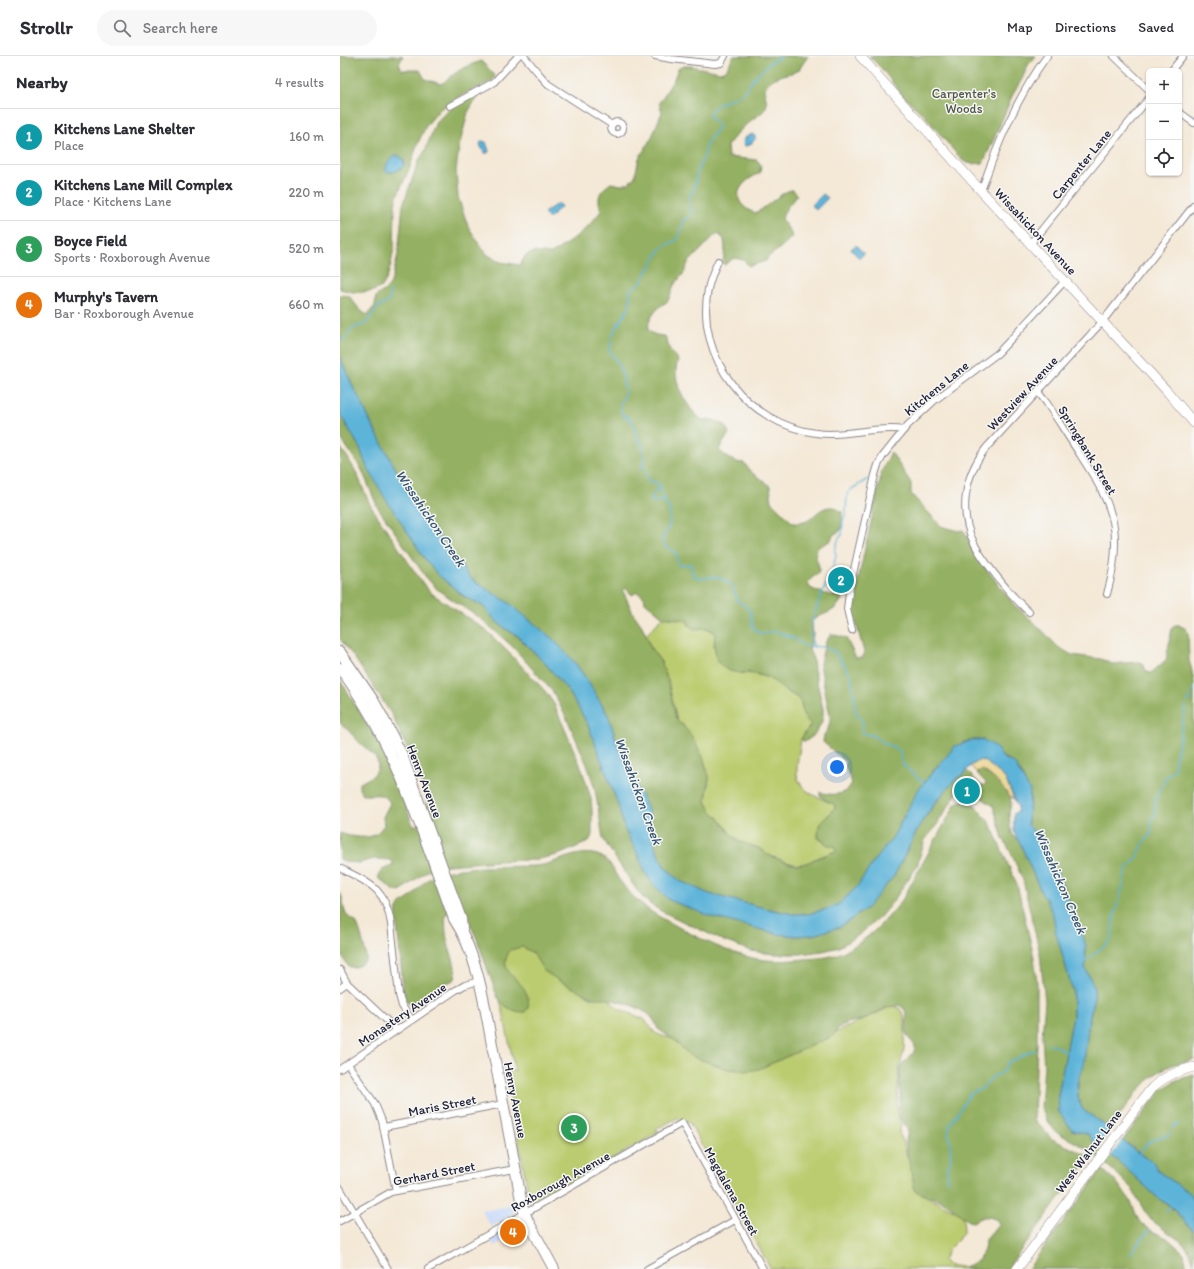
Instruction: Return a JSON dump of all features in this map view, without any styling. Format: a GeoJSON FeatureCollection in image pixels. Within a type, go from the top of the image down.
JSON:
{"type":"FeatureCollection","features":[{"type":"Feature","properties":{"kind":"main road","name":"Henry Avenue"},"geometry":{"type":"LineString","coordinates":[[340,652],[362,683],[383,718],[404,762],[420,816],[479,981],[515,1169],[525,1213],[554,1269]]}},
{"type":"Feature","properties":{"kind":"main road","name":"Henry Avenue"},"geometry":{"type":"LineString","coordinates":[[340,668],[358,694],[380,731],[420,816]]}},
{"type":"Feature","properties":{"kind":"street"},"geometry":{"type":"LineString","coordinates":[[450,106],[494,82],[518,56]]}},
{"type":"Feature","properties":{"kind":"street"},"geometry":{"type":"LineString","coordinates":[[524,56],[548,84],[612,125]]}},
{"type":"Feature","properties":{"kind":"street"},"geometry":{"type":"LineString","coordinates":[[655,56],[715,64],[721,63],[725,56]]}},
{"type":"Feature","properties":{"kind":"street","name":"Wissahickon Avenue"},"geometry":{"type":"LineString","coordinates":[[860,56],[1064,282],[1161,384],[1194,423]]}},
{"type":"Feature","properties":{"kind":"street"},"geometry":{"type":"LineString","coordinates":[[981,191],[996,149],[1014,110],[1028,83],[1047,56]]}},
{"type":"Feature","properties":{"kind":"street"},"geometry":{"type":"LineString","coordinates":[[1114,56],[1146,87]]}},
{"type":"Feature","properties":{"kind":"street"},"geometry":{"type":"LineString","coordinates":[[1173,68],[1183,56]]}},
{"type":"Feature","properties":{"kind":"street","name":"Carpenter Lane"},"geometry":{"type":"LineString","coordinates":[[1030,244],[1146,102]]}},
{"type":"Feature","properties":{"kind":"street"},"geometry":{"type":"LineString","coordinates":[[1182,114],[1194,123]]}},
{"type":"Feature","properties":{"kind":"street","name":"Westview Avenue"},"geometry":{"type":"LineString","coordinates":[[1029,612],[1010,594],[978,551],[971,536],[967,523],[965,505],[968,480],[986,448],[1102,322],[1194,205]]}},
{"type":"Feature","properties":{"kind":"street"},"geometry":{"type":"LineString","coordinates":[[718,261],[710,281],[707,298],[709,334],[714,351],[723,371],[733,386],[752,406],[781,424],[815,433],[836,434],[892,428],[904,430]]}},
{"type":"Feature","properties":{"kind":"street","name":"Kitchens Lane"},"geometry":{"type":"LineString","coordinates":[[852,630],[847,610],[849,592],[876,470],[883,456],[904,430],[928,405],[998,354],[1064,282]]}},
{"type":"Feature","properties":{"kind":"street","name":"Springbank Street"},"geometry":{"type":"LineString","coordinates":[[1038,392],[1092,474],[1109,508],[1114,525],[1115,540],[1107,594]]}},
{"type":"Feature","properties":{"kind":"street"},"geometry":{"type":"LineString","coordinates":[[340,868],[369,882],[382,896],[390,914],[398,995],[402,1006],[412,1020]]}},
{"type":"Feature","properties":{"kind":"street"},"geometry":{"type":"LineString","coordinates":[[340,970],[347,983],[398,1030]]}},
{"type":"Feature","properties":{"kind":"street","name":"Monastery Avenue"},"geometry":{"type":"LineString","coordinates":[[340,1069],[461,987],[479,981]]}},
{"type":"Feature","properties":{"kind":"street"},"geometry":{"type":"LineString","coordinates":[[340,988],[347,983]]}},
{"type":"Feature","properties":{"kind":"street"},"geometry":{"type":"LineString","coordinates":[[348,1064],[375,1104],[384,1127],[396,1191]]}},
{"type":"Feature","properties":{"kind":"street","name":"West Walnut Lane"},"geometry":{"type":"LineString","coordinates":[[1017,1269],[1150,1090],[1161,1080],[1172,1074],[1194,1067]]}},
{"type":"Feature","properties":{"kind":"street","name":"Maris Street"},"geometry":{"type":"LineString","coordinates":[[384,1127],[503,1104]]}},
{"type":"Feature","properties":{"kind":"street","name":"Roxborough Avenue"},"geometry":{"type":"LineString","coordinates":[[428,1269],[682,1124]]}},
{"type":"Feature","properties":{"kind":"street","name":"Magdalena Street"},"geometry":{"type":"LineString","coordinates":[[682,1124],[763,1269]]}},
{"type":"Feature","properties":{"kind":"street","name":"Gerhard Street"},"geometry":{"type":"LineString","coordinates":[[340,1221],[387,1194],[396,1191],[515,1169]]}},
{"type":"Feature","properties":{"kind":"street"},"geometry":{"type":"LineString","coordinates":[[340,1188],[388,1269]]}},
{"type":"Feature","properties":{"kind":"street"},"geometry":{"type":"LineString","coordinates":[[647,1269],[735,1220]]}},
{"type":"Feature","properties":{"kind":"shaded area"},"geometry":{"type":"Polygon","coordinates":[[[514,1205],[514,1213],[491,1227],[481,1210],[488,1210],[514,1205]]]}},
{"type":"Feature","properties":{"kind":"shaded area"},"geometry":{"type":"Polygon","coordinates":[[[516,1224],[521,1226],[523,1229],[494,1246],[490,1239],[516,1224]]]}},
{"type":"Feature","properties":{"kind":"green space"},"geometry":{"type":"Polygon","coordinates":[[[340,56],[403,56],[399,64],[402,70],[420,70],[425,79],[441,84],[460,70],[481,61],[495,75],[494,79],[458,97],[440,109],[426,126],[417,145],[410,167],[397,196],[395,205],[394,247],[387,278],[382,287],[373,291],[364,292],[353,292],[340,289],[340,56]],[[397,155],[390,172],[401,168],[405,163],[402,158],[397,155]]]}},
{"type":"Feature","properties":{"kind":"green space"},"geometry":{"type":"Polygon","coordinates":[[[733,56],[808,56],[798,71],[771,80],[765,88],[767,104],[765,109],[742,128],[727,146],[728,157],[757,160],[761,165],[760,173],[746,182],[741,187],[739,193],[741,204],[747,209],[755,213],[789,191],[793,190],[797,194],[786,209],[782,220],[790,231],[792,237],[768,257],[766,261],[749,266],[743,260],[734,258],[724,265],[724,239],[718,234],[715,235],[688,263],[684,273],[674,285],[668,301],[659,307],[652,316],[649,322],[648,331],[656,335],[665,336],[670,350],[676,356],[678,361],[676,377],[681,393],[696,415],[702,420],[717,421],[725,425],[729,433],[719,450],[733,461],[744,463],[752,473],[767,483],[770,486],[772,502],[793,523],[804,522],[820,510],[827,507],[834,507],[842,512],[842,524],[840,531],[834,534],[831,540],[820,546],[817,550],[816,558],[819,565],[819,571],[818,574],[808,582],[810,588],[828,595],[840,596],[842,598],[833,610],[812,621],[813,635],[809,650],[813,659],[823,709],[821,724],[813,736],[806,741],[801,739],[811,724],[804,716],[798,698],[764,676],[752,673],[736,673],[727,670],[718,662],[715,652],[715,633],[710,629],[694,629],[686,620],[663,617],[645,602],[644,597],[637,592],[632,595],[625,588],[623,591],[633,613],[642,626],[650,647],[661,662],[668,681],[676,718],[691,735],[703,757],[709,777],[706,801],[711,811],[740,842],[759,848],[766,854],[791,864],[798,865],[807,863],[836,851],[835,846],[828,845],[818,837],[819,825],[835,808],[834,804],[820,796],[820,792],[830,794],[842,793],[852,783],[846,768],[846,762],[823,742],[824,735],[828,729],[830,721],[830,714],[820,664],[825,643],[831,634],[846,638],[856,658],[863,658],[864,652],[852,608],[882,471],[891,452],[911,483],[911,494],[941,526],[964,531],[975,554],[1014,605],[1036,624],[1058,647],[1072,655],[1101,659],[1112,664],[1141,662],[1147,672],[1151,673],[1166,660],[1172,628],[1175,625],[1179,625],[1186,629],[1188,633],[1189,661],[1194,682],[1194,1059],[1170,1066],[1152,1077],[1136,1093],[1110,1129],[1083,1110],[1078,1098],[1078,1077],[1084,1062],[1089,1019],[1094,1002],[1094,986],[1085,968],[1086,946],[1056,870],[1043,852],[1028,825],[1031,797],[1021,773],[1010,761],[1000,755],[997,749],[983,740],[965,742],[937,766],[918,790],[893,837],[876,858],[857,887],[839,904],[827,909],[808,914],[792,914],[709,894],[680,881],[664,866],[656,850],[652,836],[651,819],[619,749],[608,715],[587,680],[576,664],[491,592],[471,579],[408,492],[371,423],[340,357],[340,295],[349,296],[360,310],[367,315],[375,306],[376,296],[390,285],[398,254],[403,205],[419,160],[425,151],[436,122],[450,109],[481,91],[468,112],[459,147],[456,171],[458,197],[468,226],[481,247],[488,255],[500,262],[520,265],[525,256],[535,252],[551,254],[572,240],[590,224],[601,211],[599,198],[603,189],[611,183],[621,185],[629,183],[635,176],[639,158],[651,139],[662,112],[659,103],[673,81],[678,69],[683,66],[691,66],[720,72],[726,70],[733,56]]]}},
{"type":"Feature","properties":{"kind":"green space","name":"Carpenter's Woods"},"geometry":{"type":"Polygon","coordinates":[[[869,56],[1036,56],[1028,65],[1012,96],[983,163],[974,164],[968,163],[961,159],[923,114],[902,95],[882,69],[869,56]]]}},
{"type":"Feature","properties":{"kind":"green space"},"geometry":{"type":"Polygon","coordinates":[[[340,414],[360,448],[366,465],[425,559],[438,575],[464,597],[483,606],[495,620],[517,636],[544,662],[569,692],[588,725],[618,804],[625,830],[651,882],[669,900],[712,917],[778,934],[796,936],[812,935],[840,927],[858,915],[894,876],[921,823],[948,787],[957,778],[964,774],[966,770],[981,786],[985,785],[986,783],[976,772],[982,770],[1001,784],[1010,797],[1011,803],[1009,814],[1013,836],[1019,841],[1053,915],[1073,991],[1073,1016],[1058,1096],[1059,1112],[1072,1130],[1088,1134],[1095,1144],[1118,1161],[1159,1199],[1170,1206],[1194,1232],[1194,1263],[1188,1249],[1179,1240],[1151,1220],[1132,1189],[1116,1173],[1091,1151],[1056,1132],[1047,1121],[1041,1107],[1044,1066],[1042,1037],[1045,1001],[1040,954],[1023,880],[1003,838],[993,806],[979,795],[973,787],[960,788],[936,826],[925,840],[917,866],[894,900],[880,917],[860,934],[839,947],[800,954],[773,954],[751,951],[724,941],[659,910],[645,900],[636,889],[603,839],[595,789],[588,767],[569,723],[553,692],[512,646],[481,619],[438,590],[425,576],[377,506],[362,470],[340,437],[340,414]]]}},
{"type":"Feature","properties":{"kind":"green space"},"geometry":{"type":"Polygon","coordinates":[[[340,447],[357,474],[370,505],[421,581],[431,593],[486,630],[545,691],[554,704],[581,767],[591,798],[592,835],[590,840],[586,843],[558,855],[534,860],[448,865],[427,871],[399,892],[390,888],[379,879],[378,876],[382,870],[394,865],[391,860],[374,859],[360,863],[345,862],[340,859],[340,833],[360,837],[369,837],[374,835],[384,825],[383,817],[390,803],[382,795],[364,795],[359,789],[359,784],[375,773],[378,768],[378,764],[374,756],[340,723],[340,680],[384,751],[393,769],[412,823],[414,826],[432,820],[428,810],[426,796],[421,780],[392,715],[354,657],[340,639],[340,447]]]}},
{"type":"Feature","properties":{"kind":"green space"},"geometry":{"type":"Polygon","coordinates":[[[663,617],[686,620],[690,626],[699,628],[706,627],[715,633],[714,647],[741,673],[755,674],[769,678],[798,699],[805,718],[811,724],[801,739],[797,765],[798,780],[801,785],[811,794],[834,804],[835,808],[819,825],[818,838],[828,845],[835,846],[836,851],[807,863],[798,865],[779,860],[766,854],[759,848],[740,842],[711,811],[706,801],[709,777],[703,757],[683,725],[676,718],[668,681],[661,662],[650,647],[646,635],[663,617]]]}},
{"type":"Feature","properties":{"kind":"green space"},"geometry":{"type":"Polygon","coordinates":[[[964,800],[975,806],[990,823],[1017,885],[1034,957],[1037,984],[1035,1121],[1052,1139],[1090,1157],[1007,1269],[965,1269],[964,1267],[978,1261],[984,1250],[985,1241],[999,1224],[997,1220],[990,1217],[985,1217],[979,1218],[973,1222],[968,1221],[942,1201],[915,1191],[907,1152],[906,1141],[908,1130],[901,1121],[899,1115],[899,1077],[903,1063],[913,1053],[915,1048],[906,1031],[906,1012],[899,1005],[886,1008],[862,1020],[847,1023],[838,1028],[833,1036],[759,1069],[748,1071],[728,1069],[689,1055],[674,1040],[658,1029],[650,1015],[640,1009],[605,998],[593,998],[558,980],[544,971],[533,953],[522,947],[510,950],[506,958],[506,965],[508,970],[525,991],[529,1002],[525,1012],[516,1011],[509,1008],[502,1003],[497,996],[477,939],[463,908],[447,913],[445,916],[446,936],[453,959],[456,974],[455,979],[435,989],[414,1006],[408,1003],[403,991],[397,931],[397,909],[427,880],[452,870],[481,867],[535,866],[584,854],[600,856],[607,860],[626,888],[638,901],[658,916],[732,952],[756,959],[784,961],[826,957],[838,954],[865,939],[901,902],[956,803],[964,800]]]}},
{"type":"Feature","properties":{"kind":"green space"},"geometry":{"type":"Polygon","coordinates":[[[340,893],[346,914],[357,924],[365,952],[366,960],[355,967],[348,966],[340,951],[340,893]]]}},
{"type":"Feature","properties":{"kind":"green space"},"geometry":{"type":"Polygon","coordinates":[[[509,946],[528,947],[606,996],[619,1009],[644,1019],[655,1033],[674,1039],[828,1036],[892,1006],[899,1008],[904,1015],[905,1021],[904,1050],[899,1070],[898,1083],[897,1113],[901,1125],[899,1133],[922,1194],[963,1215],[964,1231],[949,1249],[943,1260],[948,1265],[976,1269],[771,1269],[689,1122],[677,1118],[655,1130],[659,1132],[542,1200],[535,1201],[529,1198],[505,1068],[515,1072],[503,1012],[491,967],[509,946]]]}},
{"type":"Feature","properties":{"kind":"green space"},"geometry":{"type":"Polygon","coordinates":[[[1194,1075],[1194,1200],[1185,1190],[1159,1172],[1157,1167],[1123,1140],[1162,1089],[1177,1080],[1194,1075]]]}},
{"type":"Feature","properties":{"kind":"green space"},"geometry":{"type":"Polygon","coordinates":[[[1102,1169],[1118,1184],[1130,1200],[1139,1221],[1152,1231],[1167,1238],[1184,1253],[1187,1269],[1028,1269],[1102,1169]]]}},
{"type":"Feature","properties":{"kind":"sand"},"geometry":{"type":"Polygon","coordinates":[[[980,760],[985,761],[1005,778],[1014,799],[1010,797],[998,782],[986,772],[982,770],[976,772],[971,766],[980,760]]]}},
{"type":"Feature","properties":{"kind":"water"},"geometry":{"type":"Polygon","coordinates":[[[752,134],[755,136],[755,139],[750,145],[745,146],[743,143],[746,137],[752,134]]]}},
{"type":"Feature","properties":{"kind":"water"},"geometry":{"type":"Polygon","coordinates":[[[482,141],[486,142],[489,151],[488,153],[485,153],[481,147],[480,144],[482,141]]]}},
{"type":"Feature","properties":{"kind":"water"},"geometry":{"type":"Polygon","coordinates":[[[397,155],[404,161],[404,166],[392,172],[385,170],[389,161],[397,155]]]}},
{"type":"Feature","properties":{"kind":"water"},"geometry":{"type":"Polygon","coordinates":[[[823,194],[828,198],[816,210],[812,205],[823,194]]]}},
{"type":"Feature","properties":{"kind":"water"},"geometry":{"type":"Polygon","coordinates":[[[558,203],[561,207],[549,219],[544,213],[558,203]]]}},
{"type":"Feature","properties":{"kind":"water"},"geometry":{"type":"Polygon","coordinates":[[[856,245],[864,254],[859,258],[851,249],[856,245]]]}},
{"type":"Feature","properties":{"kind":"water","name":"Wissahickon Creek"},"geometry":{"type":"Polygon","coordinates":[[[340,357],[371,423],[408,492],[450,553],[471,579],[509,603],[554,640],[576,664],[587,680],[608,715],[619,749],[646,805],[651,819],[652,836],[656,850],[664,866],[680,881],[709,894],[792,914],[808,914],[827,909],[839,904],[857,887],[876,858],[893,837],[918,790],[955,746],[973,740],[983,740],[990,743],[997,749],[1003,758],[1015,764],[1030,791],[1028,825],[1032,829],[1043,852],[1060,878],[1086,946],[1085,968],[1094,986],[1094,1002],[1089,1019],[1084,1062],[1077,1083],[1080,1104],[1083,1110],[1105,1125],[1135,1151],[1154,1163],[1159,1172],[1190,1193],[1194,1200],[1194,1232],[1171,1206],[1159,1199],[1118,1161],[1095,1144],[1088,1134],[1072,1130],[1059,1112],[1058,1096],[1073,1016],[1073,991],[1056,933],[1053,915],[1015,835],[1014,813],[1017,813],[1018,807],[1005,778],[985,761],[980,760],[970,766],[964,774],[957,778],[937,800],[921,823],[894,876],[867,908],[840,927],[812,935],[796,936],[778,934],[712,917],[669,900],[651,882],[625,830],[618,804],[588,725],[569,692],[544,662],[518,636],[495,620],[483,606],[465,597],[438,575],[425,559],[385,498],[366,465],[360,448],[340,414],[340,357]]]}},
{"type":"Feature","properties":{"kind":"pier"},"geometry":{"type":"Polygon","coordinates":[[[1112,1128],[1124,1138],[1110,1157],[1097,1148],[1112,1128]]]}},
{"type":"Feature","properties":{"kind":"waterway","name":"Kitchens Lane"},"geometry":{"type":"LineString","coordinates":[[782,56],[768,64],[753,79],[743,94],[721,103],[711,110],[709,116],[718,124],[718,127],[706,145],[705,155],[698,168],[694,189],[688,199],[692,212],[691,216],[683,220],[681,231],[677,240],[661,248],[641,282],[630,290],[630,306],[614,331],[609,351],[621,370],[625,389],[625,395],[620,404],[620,408],[623,415],[630,419],[633,423],[637,437],[643,447],[644,458],[642,466],[646,471],[647,479],[658,483],[665,502],[670,510],[669,527],[662,538],[662,542],[665,546],[676,553],[677,562],[679,565],[691,564],[693,575],[695,577],[703,579],[711,577],[719,578],[732,585],[737,600],[750,610],[753,627],[756,631],[762,634],[775,631],[793,638],[805,646],[825,647],[835,652],[851,675],[856,713],[862,719],[863,724],[862,733],[874,736],[883,743],[900,751],[901,760],[904,766],[925,784]]}},
{"type":"Feature","properties":{"kind":"waterway"},"geometry":{"type":"LineString","coordinates":[[340,341],[347,336],[351,329],[365,324],[379,306],[387,303],[390,297],[390,291]]}},
{"type":"Feature","properties":{"kind":"waterway"},"geometry":{"type":"LineString","coordinates":[[814,647],[811,639],[811,624],[823,591],[832,573],[836,555],[835,550],[839,538],[842,535],[843,521],[846,513],[847,495],[850,490],[868,479]]}},
{"type":"Feature","properties":{"kind":"waterway","name":"Kitchens Lane"},"geometry":{"type":"LineString","coordinates":[[660,486],[651,500],[653,502],[665,501]]}},
{"type":"Feature","properties":{"kind":"waterway"},"geometry":{"type":"LineString","coordinates":[[1188,702],[1194,687]]}},
{"type":"Feature","properties":{"kind":"waterway"},"geometry":{"type":"LineString","coordinates":[[1119,899],[1127,868],[1135,860],[1146,839],[1151,834],[1151,820],[1155,814],[1156,799],[1166,777],[1175,769],[1175,762],[1186,706]]}},
{"type":"Feature","properties":{"kind":"waterway"},"geometry":{"type":"LineString","coordinates":[[1084,962],[1107,944],[1112,938],[1113,922],[1118,902]]}},
{"type":"Feature","properties":{"kind":"waterway"},"geometry":{"type":"LineString","coordinates":[[1048,1044],[1058,1047],[1068,1053]]}},
{"type":"Feature","properties":{"kind":"waterway"},"geometry":{"type":"LineString","coordinates":[[948,1182],[947,1170],[951,1159],[951,1144],[948,1136],[950,1124],[971,1093],[983,1088],[992,1077],[1000,1074],[1008,1062],[1035,1050]]}},
{"type":"Feature","properties":{"kind":"waterway"},"geometry":{"type":"LineString","coordinates":[[1173,1128],[1176,1124],[1179,1124]]}},
{"type":"Feature","properties":{"kind":"waterway"},"geometry":{"type":"LineString","coordinates":[[1138,1155],[1150,1141],[1168,1136],[1170,1132]]}},
{"type":"Feature","properties":{"kind":"waterway"},"geometry":{"type":"LineString","coordinates":[[1166,1211],[1172,1205]]}},
{"type":"Feature","properties":{"kind":"waterway"},"geometry":{"type":"LineString","coordinates":[[1131,1253],[1149,1230]]}},
{"type":"Feature","properties":{"kind":"place","name":"Kitchens Lane Mill Complex"},"geometry":{"type":"Point","coordinates":[841,580]}},
{"type":"Feature","properties":{"kind":"place","name":"Kitchens Lane Shelter"},"geometry":{"type":"Point","coordinates":[967,791]}},
{"type":"Feature","properties":{"kind":"place","name":"Boyce Field"},"geometry":{"type":"Point","coordinates":[574,1128]}},
{"type":"Feature","properties":{"kind":"place","name":"Murphy's Tavern"},"geometry":{"type":"Point","coordinates":[513,1232]}}]}
